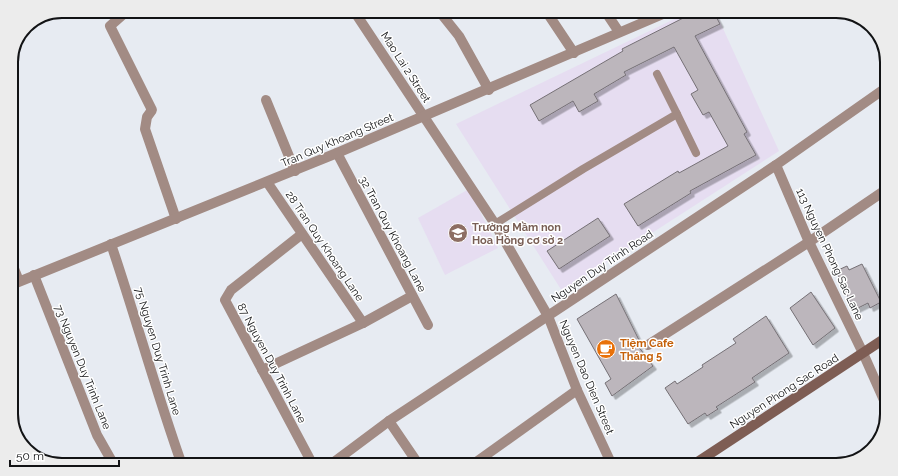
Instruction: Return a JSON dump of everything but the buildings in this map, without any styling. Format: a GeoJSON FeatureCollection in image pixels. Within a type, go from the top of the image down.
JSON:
{"type":"FeatureCollection","features":[{"type":"Feature","properties":{"kind":"main road","name":"Nguyen Phong Sac Road"},"geometry":{"type":"LineString","coordinates":[[704,458],[880,342]]}},
{"type":"Feature","properties":{"kind":"street"},"geometry":{"type":"LineString","coordinates":[[119,18],[110,26],[152,110],[147,117],[145,129],[176,219]]}},
{"type":"Feature","properties":{"kind":"street","name":"Mao Lai 2 Street"},"geometry":{"type":"LineString","coordinates":[[359,18],[424,117]]}},
{"type":"Feature","properties":{"kind":"street"},"geometry":{"type":"LineString","coordinates":[[445,18],[459,36],[489,90]]}},
{"type":"Feature","properties":{"kind":"street"},"geometry":{"type":"LineString","coordinates":[[551,18],[574,53]]}},
{"type":"Feature","properties":{"kind":"street"},"geometry":{"type":"LineString","coordinates":[[610,18],[619,32]]}},
{"type":"Feature","properties":{"kind":"street","name":"Tran Quy Khoang Street"},"geometry":{"type":"LineString","coordinates":[[18,282],[295,171],[489,90],[653,18]]}},
{"type":"Feature","properties":{"kind":"street","name":"Nguyen Duy Trinh Road"},"geometry":{"type":"LineString","coordinates":[[340,458],[389,422],[776,164],[880,92]]}},
{"type":"Feature","properties":{"kind":"street"},"geometry":{"type":"LineString","coordinates":[[266,100],[295,171]]}},
{"type":"Feature","properties":{"kind":"street","name":"Nguyen Dao Dien Street"},"geometry":{"type":"LineString","coordinates":[[424,117],[495,224],[548,316],[577,390],[609,458]]}},
{"type":"Feature","properties":{"kind":"street","name":"32 Tran Quy Khoang Lane"},"geometry":{"type":"LineString","coordinates":[[337,153],[428,325]]}},
{"type":"Feature","properties":{"kind":"street","name":"113 Nguyen Phong Sac Lane"},"geometry":{"type":"LineString","coordinates":[[776,164],[809,242],[880,391]]}},
{"type":"Feature","properties":{"kind":"street","name":"28 Tran Quy Khoang Lane"},"geometry":{"type":"LineString","coordinates":[[267,182],[363,323]]}},
{"type":"Feature","properties":{"kind":"street"},"geometry":{"type":"LineString","coordinates":[[648,346],[809,242],[880,194]]}},
{"type":"Feature","properties":{"kind":"street","name":"87 Nguyen Duy Trinh Lane"},"geometry":{"type":"LineString","coordinates":[[302,234],[231,290],[225,300],[309,458]]}},
{"type":"Feature","properties":{"kind":"street","name":"75 Nguyen Duy Trinh Lane"},"geometry":{"type":"LineString","coordinates":[[111,244],[135,314],[166,419],[180,458]]}},
{"type":"Feature","properties":{"kind":"street","name":"73 Nguyen Duy Trinh Lane"},"geometry":{"type":"LineString","coordinates":[[34,275],[97,435],[110,458]]}},
{"type":"Feature","properties":{"kind":"street"},"geometry":{"type":"LineString","coordinates":[[262,370],[363,323],[412,296]]}},
{"type":"Feature","properties":{"kind":"street"},"geometry":{"type":"LineString","coordinates":[[482,458],[577,390]]}},
{"type":"Feature","properties":{"kind":"street"},"geometry":{"type":"LineString","coordinates":[[389,422],[414,458]]}},
{"type":"Feature","properties":{"kind":"lane"},"geometry":{"type":"LineString","coordinates":[[657,74],[696,153]]}},
{"type":"Feature","properties":{"kind":"lane"},"geometry":{"type":"LineString","coordinates":[[495,224],[677,114]]}},
{"type":"Feature","properties":{"kind":"shaded area"},"geometry":{"type":"Polygon","coordinates":[[[676,18],[718,18],[779,151],[562,291],[456,124],[676,18]]]}},
{"type":"Feature","properties":{"kind":"shaded area","name":"Trường Mầm non Hoa Hồng cơ sở 2"},"geometry":{"type":"Polygon","coordinates":[[[469,189],[498,248],[445,275],[418,218],[469,189]]]}},
{"type":"Feature","properties":{"kind":"place","name":"Trường Mầm non Hoa Hồng cơ sở 2"},"geometry":{"type":"Point","coordinates":[458,233]}},
{"type":"Feature","properties":{"kind":"place","name":"Tiệm Cafe Tháng 5"},"geometry":{"type":"Point","coordinates":[606,349]}}]}
